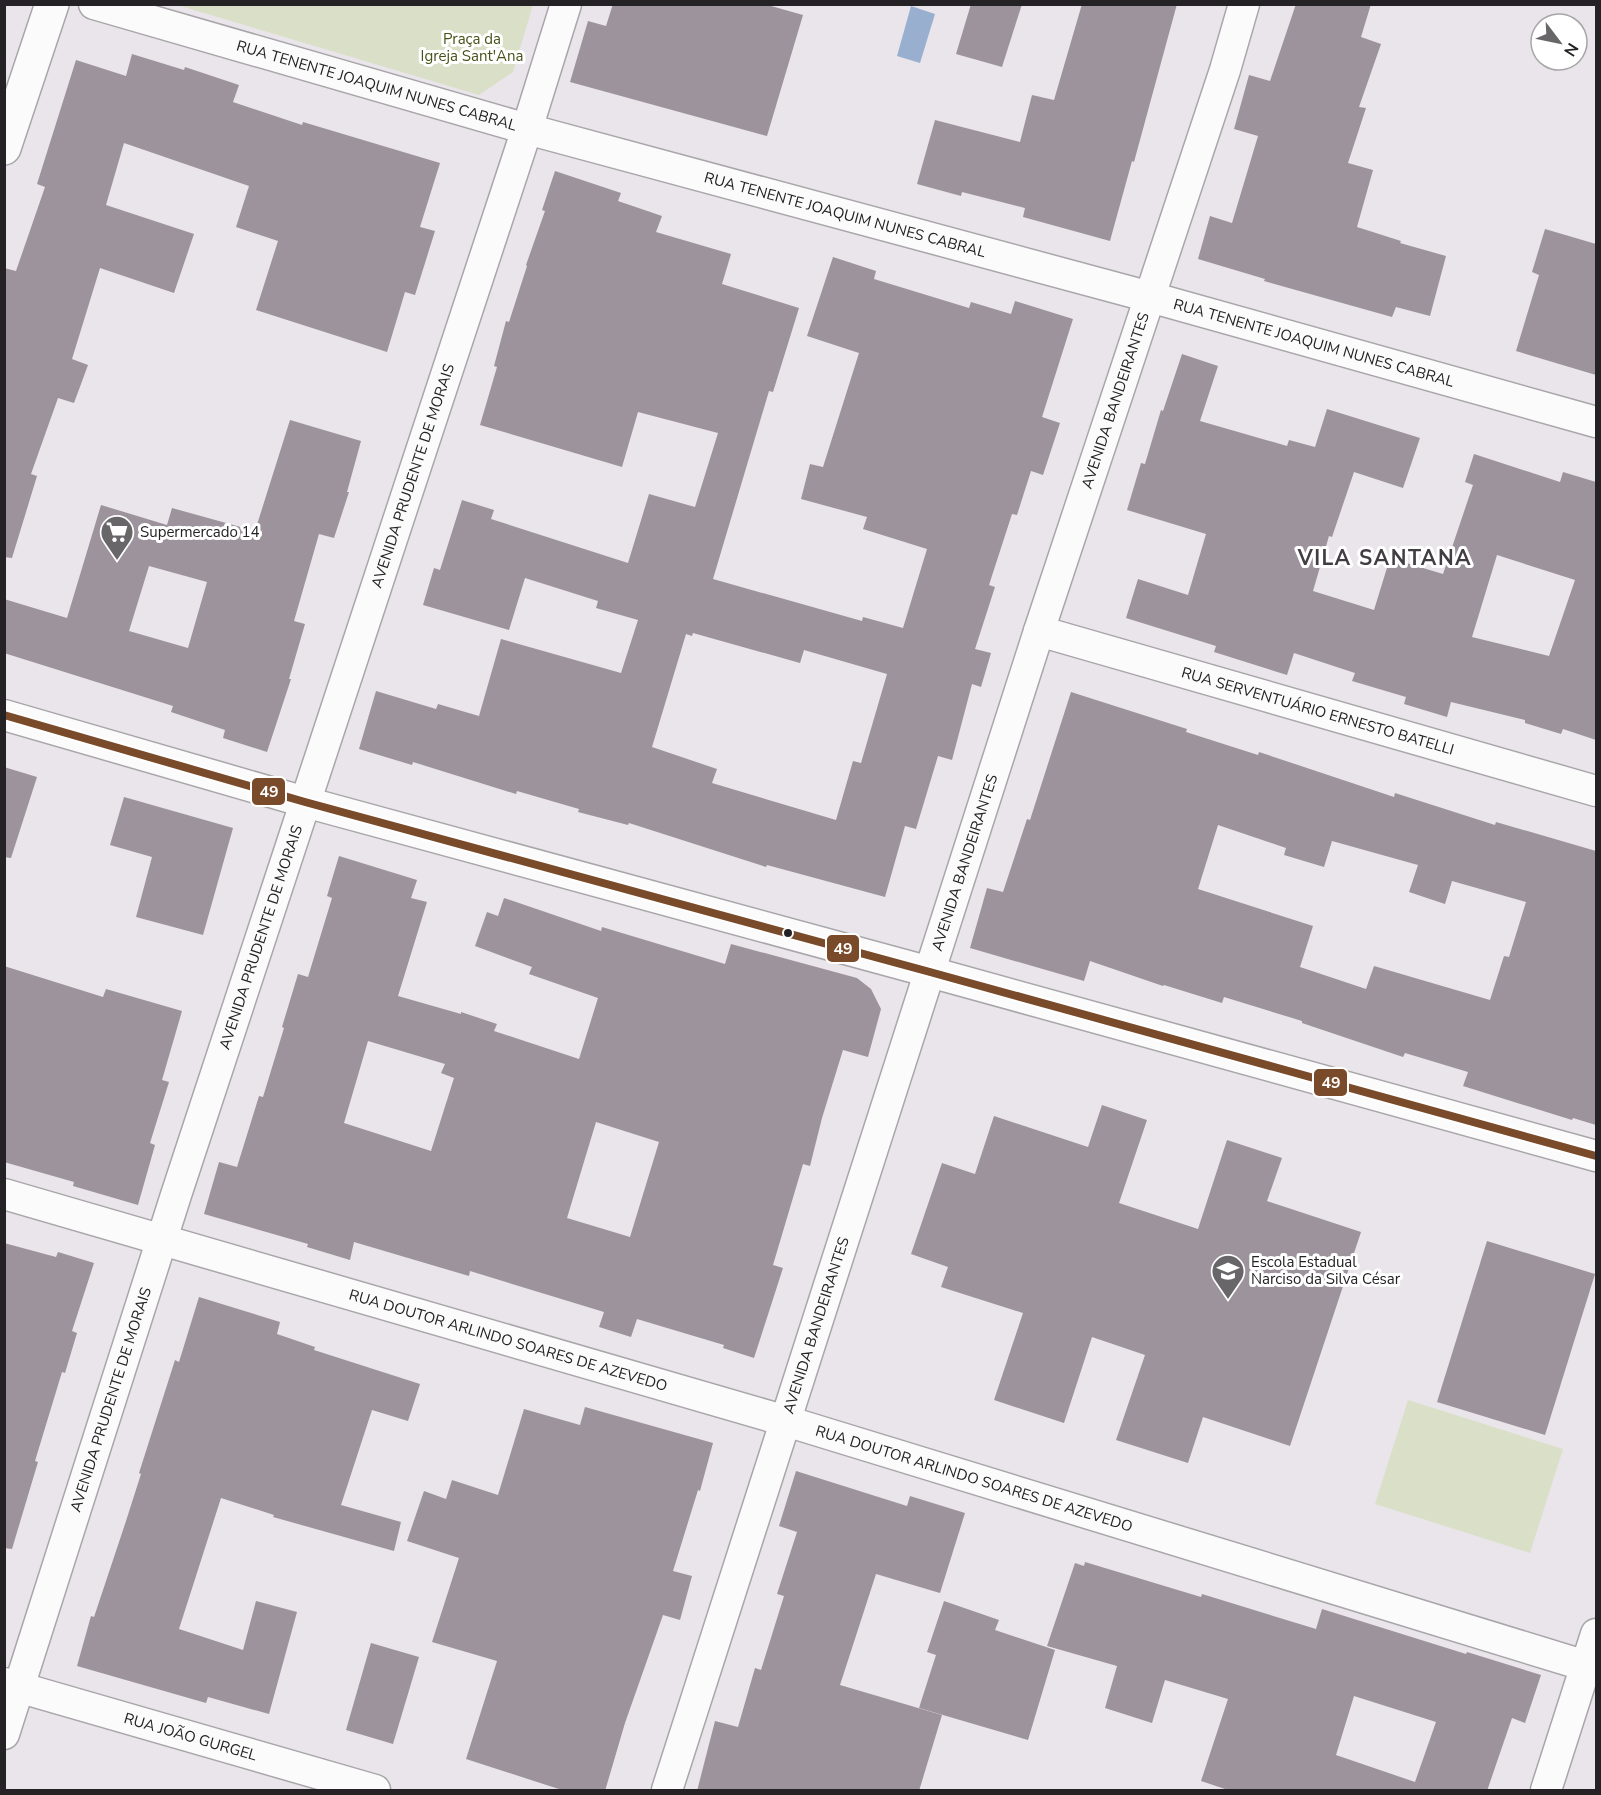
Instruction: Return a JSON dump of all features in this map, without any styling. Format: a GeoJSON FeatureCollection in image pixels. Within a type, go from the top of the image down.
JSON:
{"type":"FeatureCollection","features":[{"type":"Feature","properties":{"kind":"street"},"geometry":{"type":"LineString","coordinates":[[4,148],[52,4]]}},
{"type":"Feature","properties":{"kind":"street","name":"RUA TENENTE JOAQUIM NUNES CABRAL"},"geometry":{"type":"LineString","coordinates":[[94,4],[527,129],[1150,297],[1596,422]]}},
{"type":"Feature","properties":{"kind":"street","name":"AVENIDA PRUDENTE DE MORAIS"},"geometry":{"type":"LineString","coordinates":[[4,1734],[12,1685],[162,1239],[566,4]]}},
{"type":"Feature","properties":{"kind":"street","name":"AVENIDA BANDEIRANTES"},"geometry":{"type":"LineString","coordinates":[[667,1791],[1039,631],[1245,4]]}},
{"type":"Feature","properties":{"kind":"street","name":"RUA SERVENTUÁRIO ERNESTO BATELLI"},"geometry":{"type":"LineString","coordinates":[[1039,631],[1596,791]]}},
{"type":"Feature","properties":{"kind":"street"},"geometry":{"type":"LineString","coordinates":[[4,715],[305,802],[1596,1156]]}},
{"type":"Feature","properties":{"kind":"street","name":"RUA DOUTOR ARLINDO SOARES DE AZEVEDO"},"geometry":{"type":"LineString","coordinates":[[4,1194],[786,1421],[1591,1667]]}},
{"type":"Feature","properties":{"kind":"street"},"geometry":{"type":"LineString","coordinates":[[1546,1791],[1591,1667],[1596,1634]]}},
{"type":"Feature","properties":{"kind":"street","name":"RUA JOÃO GURGEL"},"geometry":{"type":"LineString","coordinates":[[12,1685],[375,1791]]}},
{"type":"Feature","properties":{"kind":"green space","name":"Praça da Igreja Sant'Ana"},"geometry":{"type":"Polygon","coordinates":[[[177,5],[533,5],[513,72],[479,95],[177,5]]]}},
{"type":"Feature","properties":{"kind":"green space"},"geometry":{"type":"Polygon","coordinates":[[[1408,1400],[1563,1449],[1530,1553],[1375,1504],[1408,1400]]]}},
{"type":"Feature","properties":{"kind":"water"},"geometry":{"type":"Polygon","coordinates":[[[911,6],[935,14],[920,63],[897,56],[911,6]]]}},
{"type":"Feature","properties":{"kind":"building"},"geometry":{"type":"Polygon","coordinates":[[[613,4],[764,4],[803,15],[767,136],[570,82],[588,21],[606,26],[613,4]]]}},
{"type":"Feature","properties":{"kind":"building"},"geometry":{"type":"Polygon","coordinates":[[[971,4],[1022,4],[1002,67],[956,54],[971,4]]]}},
{"type":"Feature","properties":{"kind":"building"},"geometry":{"type":"Polygon","coordinates":[[[1082,4],[1177,4],[1110,241],[1023,217],[1025,208],[962,192],[961,196],[917,184],[935,120],[1020,142],[1032,95],[1054,100],[1082,4]]]}},
{"type":"Feature","properties":{"kind":"building"},"geometry":{"type":"Polygon","coordinates":[[[1296,4],[1371,4],[1361,37],[1381,44],[1359,107],[1366,108],[1348,163],[1373,170],[1357,227],[1401,241],[1400,243],[1446,256],[1430,316],[1396,307],[1392,317],[1264,281],[1265,279],[1198,259],[1210,216],[1232,223],[1258,136],[1234,129],[1249,75],[1270,81],[1296,4]]]}},
{"type":"Feature","properties":{"kind":"building"},"geometry":{"type":"Polygon","coordinates":[[[132,54],[184,70],[185,67],[239,85],[233,102],[302,125],[303,122],[440,163],[420,227],[435,231],[415,295],[405,292],[387,352],[256,310],[278,241],[236,227],[249,186],[124,143],[106,205],[194,234],[174,293],[100,268],[72,359],[88,365],[74,403],[58,398],[31,474],[37,476],[12,558],[4,557],[4,268],[16,271],[45,187],[37,184],[76,60],[126,76],[132,54]]]}},
{"type":"Feature","properties":{"kind":"building"},"geometry":{"type":"Polygon","coordinates":[[[555,171],[621,193],[618,201],[662,216],[656,232],[731,254],[722,284],[799,308],[773,392],[769,391],[713,579],[862,621],[863,617],[903,628],[927,549],[863,529],[867,517],[801,499],[810,464],[823,467],[859,353],[807,336],[833,257],[876,271],[874,279],[969,308],[971,302],[1011,314],[1015,301],[1073,319],[1042,417],[1060,423],[1043,475],[1031,471],[1017,515],[1012,514],[989,585],[995,587],[975,649],[991,653],[981,687],[972,684],[952,760],[938,756],[916,829],[905,826],[885,897],[767,865],[766,867],[629,823],[628,825],[578,812],[579,809],[517,791],[516,794],[413,762],[412,765],[359,749],[376,691],[436,709],[438,704],[479,716],[501,639],[621,673],[638,620],[596,608],[598,601],[525,578],[509,630],[423,605],[434,568],[440,570],[462,500],[494,510],[491,519],[628,563],[649,494],[695,507],[718,433],[638,412],[622,467],[480,425],[497,367],[494,366],[506,321],[509,322],[545,211],[542,210],[555,171]],[[693,633],[692,636],[686,634],[652,747],[717,769],[712,783],[836,820],[853,761],[861,763],[887,674],[804,650],[800,663],[693,633]]]}},
{"type":"Feature","properties":{"kind":"building"},"geometry":{"type":"Polygon","coordinates":[[[1545,229],[1596,244],[1596,375],[1516,351],[1539,275],[1532,272],[1545,229]]]}},
{"type":"Feature","properties":{"kind":"building"},"geometry":{"type":"Polygon","coordinates":[[[1182,354],[1218,366],[1200,421],[1287,446],[1289,440],[1315,447],[1327,409],[1420,438],[1403,488],[1354,472],[1332,537],[1329,536],[1313,591],[1374,610],[1390,558],[1443,574],[1473,485],[1465,482],[1474,454],[1560,482],[1563,472],[1596,482],[1596,740],[1563,729],[1561,734],[1525,723],[1525,720],[1451,702],[1447,717],[1404,704],[1406,697],[1352,681],[1355,673],[1294,653],[1287,675],[1214,652],[1216,646],[1126,618],[1138,579],[1188,595],[1206,534],[1127,510],[1141,463],[1145,464],[1161,410],[1163,411],[1182,354]],[[1497,555],[1472,637],[1549,656],[1575,580],[1497,555]]]}},
{"type":"Feature","properties":{"kind":"building"},"geometry":{"type":"Polygon","coordinates":[[[290,420],[361,441],[347,492],[349,492],[334,538],[319,534],[294,621],[305,624],[289,679],[291,679],[267,752],[223,738],[225,730],[171,712],[173,706],[4,653],[4,599],[67,618],[101,505],[167,525],[172,508],[255,531],[290,420]],[[149,566],[129,631],[188,648],[207,582],[149,566]]]}},
{"type":"Feature","properties":{"kind":"building"},"geometry":{"type":"Polygon","coordinates":[[[1071,692],[1187,729],[1186,732],[1258,755],[1259,752],[1394,797],[1395,793],[1495,825],[1496,822],[1596,851],[1596,1125],[1573,1118],[1572,1120],[1463,1086],[1468,1072],[1405,1053],[1403,1057],[1302,1023],[1302,1021],[1224,997],[1222,1003],[1090,961],[1084,981],[970,948],[987,888],[1003,892],[1027,819],[1030,820],[1071,692]],[[1218,825],[1198,889],[1313,926],[1300,967],[1366,989],[1374,966],[1490,1000],[1504,956],[1509,957],[1526,902],[1452,881],[1445,904],[1409,892],[1418,865],[1332,841],[1324,867],[1284,855],[1286,848],[1218,825]]]}},
{"type":"Feature","properties":{"kind":"building"},"geometry":{"type":"Polygon","coordinates":[[[4,767],[37,777],[11,858],[4,857],[4,767]]]}},
{"type":"Feature","properties":{"kind":"building"},"geometry":{"type":"Polygon","coordinates":[[[124,797],[233,828],[203,935],[136,917],[152,857],[110,845],[124,797]]]}},
{"type":"Feature","properties":{"kind":"building"},"geometry":{"type":"Polygon","coordinates":[[[339,856],[417,880],[411,898],[427,902],[398,996],[497,1024],[494,1031],[579,1059],[598,998],[529,974],[532,967],[475,946],[487,912],[498,916],[504,898],[601,931],[602,927],[725,964],[731,944],[857,978],[871,989],[881,1009],[868,1057],[843,1050],[810,1166],[803,1164],[773,1265],[783,1268],[754,1358],[723,1348],[724,1345],[637,1319],[631,1337],[599,1327],[604,1312],[470,1271],[469,1276],[354,1242],[350,1260],[307,1247],[308,1244],[204,1214],[219,1162],[237,1167],[259,1096],[263,1097],[298,974],[308,977],[332,898],[327,896],[339,856]],[[368,1041],[344,1123],[431,1151],[454,1078],[441,1073],[445,1064],[368,1041]],[[596,1122],[567,1218],[630,1237],[659,1142],[596,1122]]]}},
{"type":"Feature","properties":{"kind":"building"},"geometry":{"type":"Polygon","coordinates":[[[4,966],[103,997],[106,989],[182,1011],[162,1080],[169,1082],[150,1143],[155,1145],[138,1205],[73,1186],[74,1182],[4,1162],[4,966]]]}},
{"type":"Feature","properties":{"kind":"building"},"geometry":{"type":"Polygon","coordinates":[[[1102,1105],[1147,1120],[1119,1203],[1198,1229],[1227,1140],[1282,1158],[1267,1201],[1361,1232],[1290,1446],[1203,1417],[1188,1463],[1116,1440],[1145,1355],[1092,1337],[1064,1423],[994,1400],[1023,1313],[941,1287],[948,1267],[911,1254],[942,1163],[975,1174],[994,1116],[1088,1147],[1102,1105]]]}},
{"type":"Feature","properties":{"kind":"building"},"geometry":{"type":"Polygon","coordinates":[[[1487,1241],[1595,1274],[1545,1435],[1437,1402],[1487,1241]]]}},
{"type":"Feature","properties":{"kind":"building"},"geometry":{"type":"Polygon","coordinates":[[[4,1243],[56,1257],[58,1252],[94,1263],[72,1331],[77,1333],[65,1373],[62,1372],[35,1461],[38,1462],[12,1549],[4,1548],[4,1243]]]}},
{"type":"Feature","properties":{"kind":"building"},"geometry":{"type":"Polygon","coordinates":[[[199,1297],[280,1322],[277,1334],[315,1347],[314,1350],[420,1384],[408,1421],[372,1410],[341,1505],[401,1522],[394,1551],[273,1517],[274,1515],[221,1498],[179,1629],[243,1650],[256,1601],[297,1612],[269,1714],[208,1697],[206,1703],[77,1666],[91,1616],[94,1617],[126,1521],[175,1360],[179,1362],[199,1297]]]}},
{"type":"Feature","properties":{"kind":"building"},"geometry":{"type":"Polygon","coordinates":[[[585,1407],[713,1443],[700,1491],[698,1490],[673,1571],[692,1576],[680,1620],[663,1615],[625,1723],[605,1791],[565,1791],[466,1759],[497,1661],[432,1642],[459,1558],[407,1541],[424,1491],[446,1499],[452,1480],[498,1495],[524,1409],[580,1425],[585,1407]]]}},
{"type":"Feature","properties":{"kind":"building"},"geometry":{"type":"Polygon","coordinates":[[[796,1471],[907,1506],[910,1496],[965,1513],[940,1593],[876,1574],[840,1685],[942,1715],[919,1791],[697,1791],[715,1721],[738,1727],[755,1668],[761,1670],[784,1596],[777,1594],[797,1532],[779,1526],[796,1471]]]}},
{"type":"Feature","properties":{"kind":"building"},"geometry":{"type":"Polygon","coordinates":[[[1085,1562],[1201,1597],[1202,1594],[1316,1629],[1322,1609],[1541,1675],[1525,1723],[1512,1718],[1487,1791],[1231,1791],[1201,1781],[1228,1699],[1165,1680],[1152,1723],[1105,1708],[1117,1666],[1047,1646],[1075,1563],[1084,1566],[1085,1562]],[[1354,1696],[1336,1755],[1415,1782],[1436,1722],[1354,1696]]]}},
{"type":"Feature","properties":{"kind":"building"},"geometry":{"type":"Polygon","coordinates":[[[944,1601],[999,1620],[995,1630],[1055,1650],[1028,1740],[919,1708],[936,1655],[927,1652],[944,1601]]]}},
{"type":"Feature","properties":{"kind":"building"},"geometry":{"type":"Polygon","coordinates":[[[371,1643],[419,1657],[393,1744],[346,1730],[371,1643]]]}},
{"type":"Feature","properties":{"kind":"transit line","name":"49"},"geometry":{"type":"LineString","coordinates":[[4,715],[305,802],[1596,1156]]}},
{"type":"Feature","properties":{"kind":"place","name":"Supermercado 14"},"geometry":{"type":"Point","coordinates":[117,561]}},
{"type":"Feature","properties":{"kind":"place","name":"Escola Estadual Narciso da Silva César"},"geometry":{"type":"Point","coordinates":[1228,1300]}},
{"type":"Feature","properties":{"kind":"district","name":"VILA SANTANA"},"geometry":{"type":"Point","coordinates":[1385,558]}}]}
